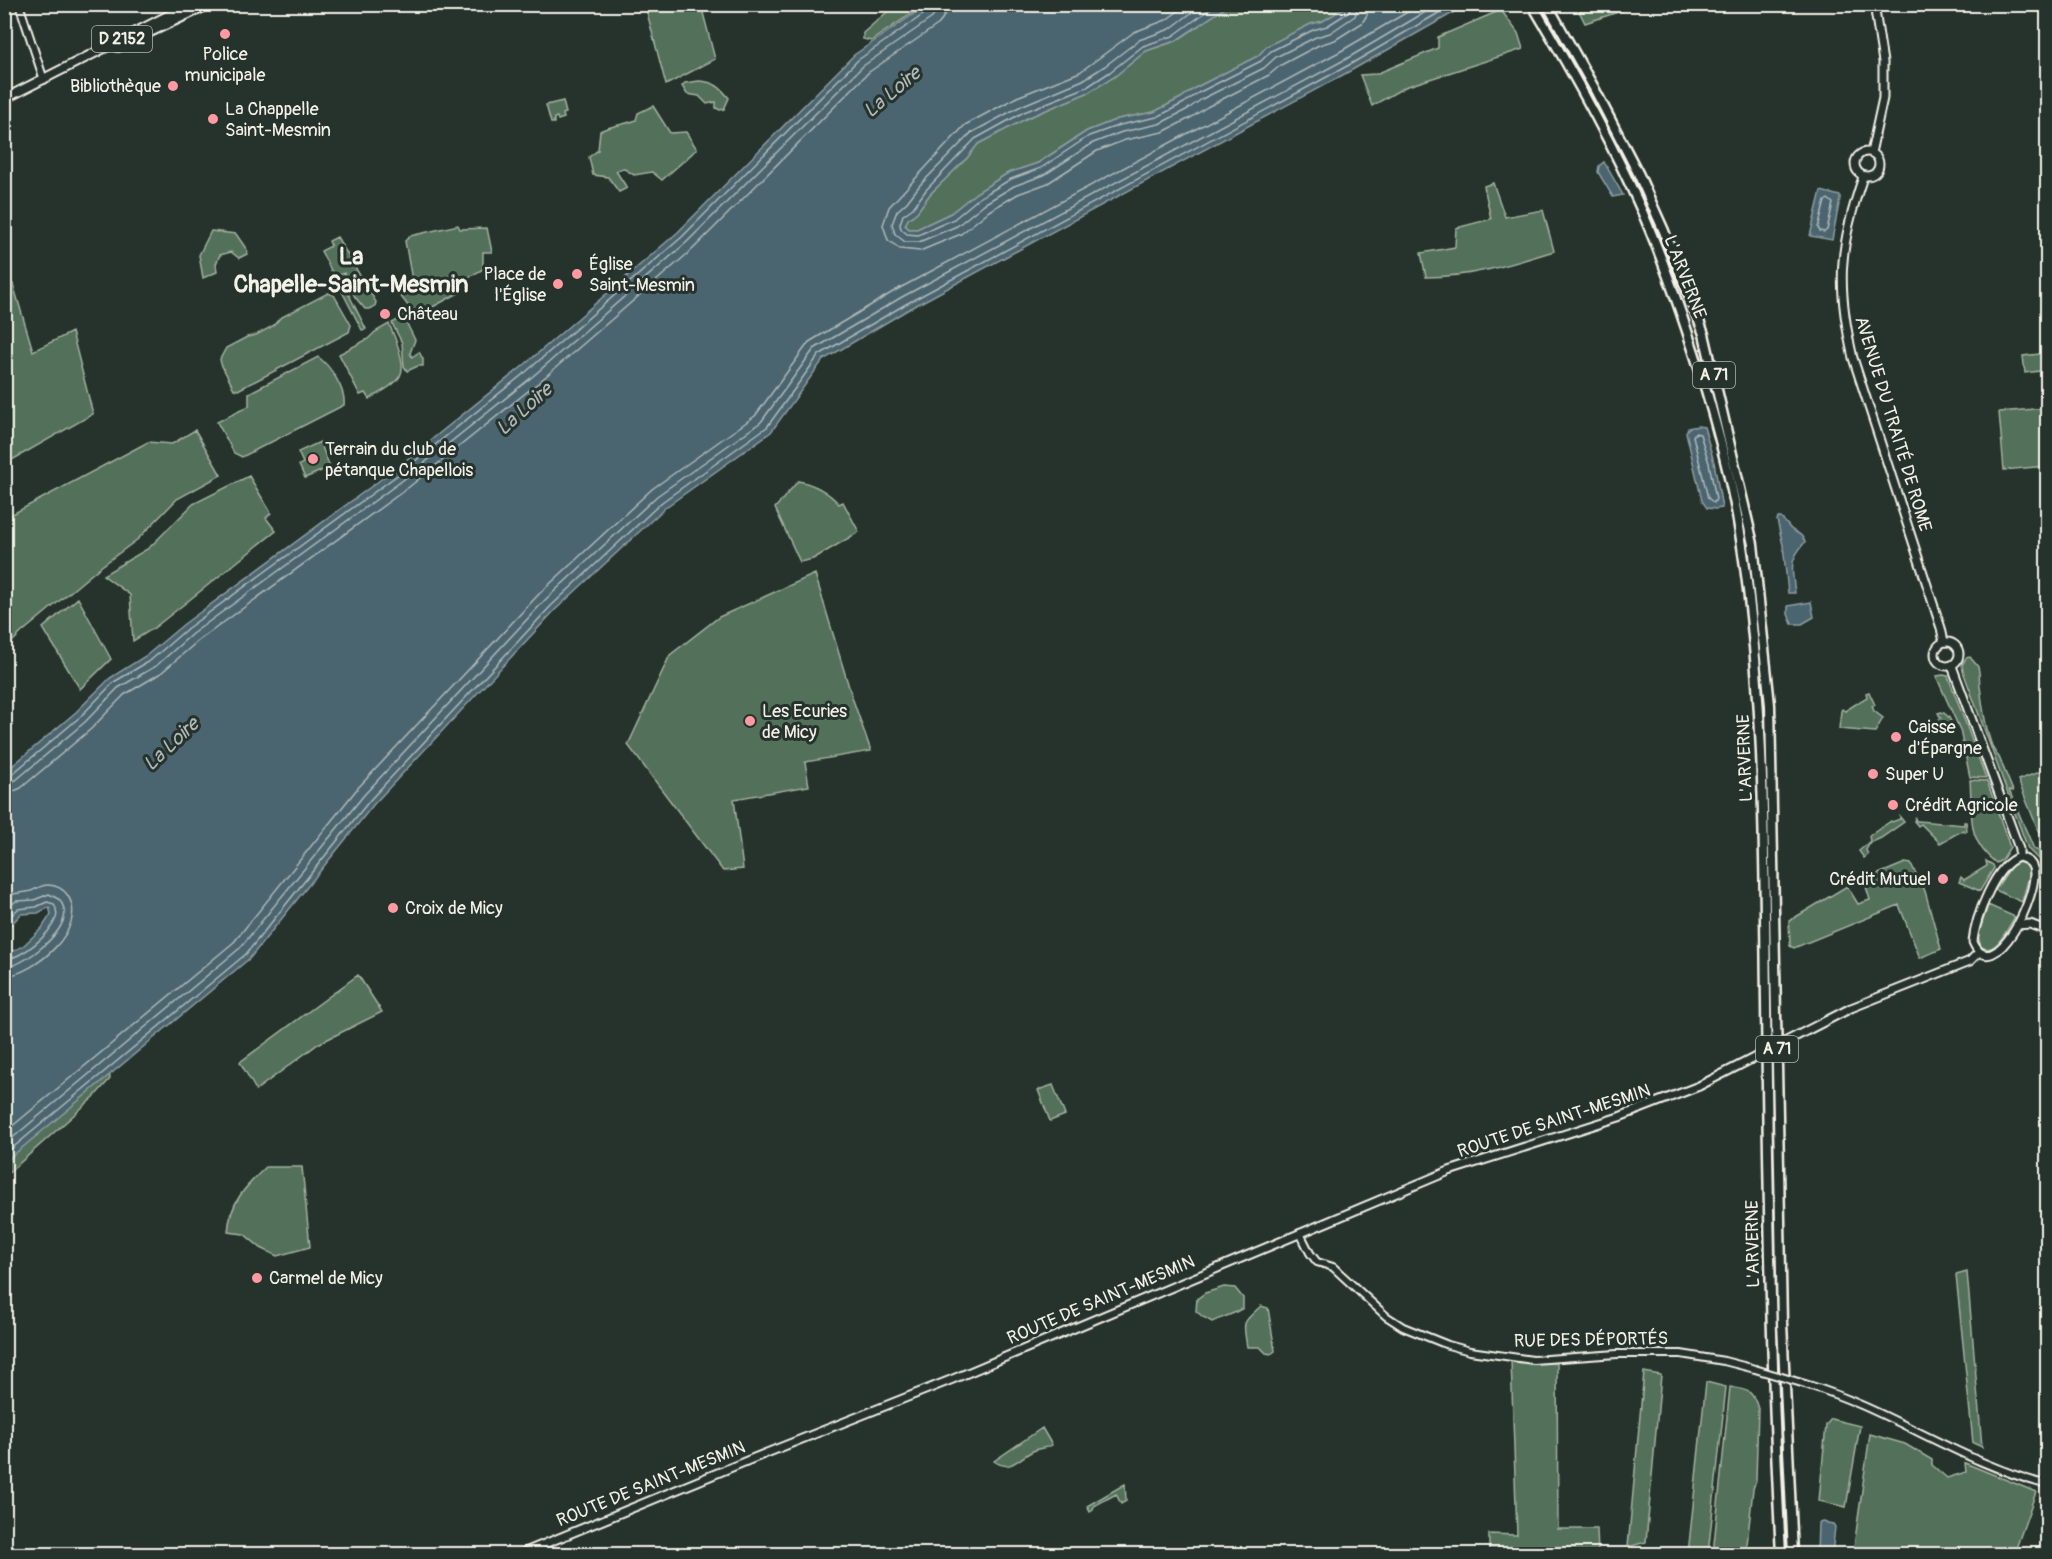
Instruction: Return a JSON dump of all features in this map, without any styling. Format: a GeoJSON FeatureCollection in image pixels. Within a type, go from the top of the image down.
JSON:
{"type":"FeatureCollection","features":[{"type":"Feature","properties":{"kind":"highway","name":"L'ARVERNE"},"geometry":{"type":"LineString","coordinates":[[1532,4],[1594,112],[1645,219],[1689,334],[1716,424],[1736,512],[1751,609],[1762,756],[1769,1240],[1781,1554]]}},
{"type":"Feature","properties":{"kind":"highway","name":"L'ARVERNE"},"geometry":{"type":"LineString","coordinates":[[1547,4],[1599,98],[1651,201],[1704,334],[1754,544],[1762,608],[1772,755],[1782,1323],[1793,1554]]}},
{"type":"Feature","properties":{"kind":"main road","name":"D 2152"},"geometry":{"type":"LineString","coordinates":[[4,99],[191,4]]}},
{"type":"Feature","properties":{"kind":"main road"},"geometry":{"type":"LineString","coordinates":[[53,75],[210,4]]}},
{"type":"Feature","properties":{"kind":"main road"},"geometry":{"type":"LineString","coordinates":[[1871,153],[1883,98],[1883,62],[1874,4]]}},
{"type":"Feature","properties":{"kind":"main road"},"geometry":{"type":"LineString","coordinates":[[1871,153],[1878,160],[1878,171],[1872,176],[1863,177],[1855,170],[1855,159],[1860,154],[1871,153]]}},
{"type":"Feature","properties":{"kind":"main road","name":"AVENUE DU TRAITÉ DE ROME"},"geometry":{"type":"LineString","coordinates":[[1863,177],[1846,231],[1842,258],[1842,302],[1845,322],[1853,358],[1944,642]]}},
{"type":"Feature","properties":{"kind":"main road"},"geometry":{"type":"LineString","coordinates":[[1944,642],[1953,644],[1958,649],[1959,659],[1952,666],[1942,666],[1936,660],[1935,651],[1944,642]]}},
{"type":"Feature","properties":{"kind":"main road"},"geometry":{"type":"LineString","coordinates":[[1952,666],[2016,840],[2019,857]]}},
{"type":"Feature","properties":{"kind":"main road"},"geometry":{"type":"LineString","coordinates":[[2019,857],[2029,861],[2034,870],[2031,890],[2022,915],[1996,953],[1986,955],[1978,952],[1973,944],[1973,938],[1984,903],[1994,881],[2008,862],[2019,857]]}},
{"type":"Feature","properties":{"kind":"main road"},"geometry":{"type":"LineString","coordinates":[[2022,915],[2030,924]]}},
{"type":"Feature","properties":{"kind":"main road"},"geometry":{"type":"LineString","coordinates":[[2017,925],[2030,924],[2048,931]]}},
{"type":"Feature","properties":{"kind":"main road","name":"ROUTE DE SAINT-MESMIN"},"geometry":{"type":"LineString","coordinates":[[520,1554],[775,1449],[964,1375],[1449,1171],[1619,1117],[1699,1086],[1851,1008],[1970,961],[1978,952]]}},
{"type":"Feature","properties":{"kind":"street"},"geometry":{"type":"LineString","coordinates":[[19,4],[44,80]]}},
{"type":"Feature","properties":{"kind":"street","name":"RUE DES DÉPORTÉS"},"geometry":{"type":"LineString","coordinates":[[1300,1233],[1310,1254],[1317,1262],[1333,1267],[1386,1316],[1403,1327],[1448,1345],[1510,1358],[1533,1360],[1637,1353],[1681,1354],[1724,1361],[1832,1392],[1980,1461],[2048,1485]]}},
{"type":"Feature","properties":{"kind":"green space"},"geometry":{"type":"Polygon","coordinates":[[[645,5],[701,5],[715,59],[666,85],[645,5]]]}},
{"type":"Feature","properties":{"kind":"green space"},"geometry":{"type":"Polygon","coordinates":[[[895,5],[924,5],[871,41],[863,39],[863,33],[895,5]]]}},
{"type":"Feature","properties":{"kind":"green space"},"geometry":{"type":"Polygon","coordinates":[[[1229,5],[1351,5],[1323,21],[1311,24],[1267,46],[1258,56],[1154,112],[1118,119],[1087,131],[1038,163],[1008,173],[976,193],[951,213],[917,229],[909,229],[905,225],[930,194],[978,144],[1027,118],[1089,92],[1114,77],[1146,51],[1176,41],[1229,5]]]}},
{"type":"Feature","properties":{"kind":"green space"},"geometry":{"type":"Polygon","coordinates":[[[1576,5],[1639,5],[1585,23],[1576,5]]]}},
{"type":"Feature","properties":{"kind":"green space"},"geometry":{"type":"Polygon","coordinates":[[[1501,10],[1518,33],[1523,49],[1405,87],[1372,106],[1360,75],[1376,74],[1438,48],[1438,37],[1501,10]]]}},
{"type":"Feature","properties":{"kind":"green space"},"geometry":{"type":"Polygon","coordinates":[[[699,81],[713,84],[726,94],[729,98],[724,109],[716,108],[716,102],[707,104],[699,96],[687,94],[682,86],[685,83],[699,81]]]}},
{"type":"Feature","properties":{"kind":"green space"},"geometry":{"type":"Polygon","coordinates":[[[563,101],[566,113],[563,114],[564,118],[558,120],[557,117],[554,118],[554,123],[551,123],[546,105],[563,101]]]}},
{"type":"Feature","properties":{"kind":"green space"},"geometry":{"type":"Polygon","coordinates":[[[653,106],[670,133],[686,132],[697,149],[662,180],[652,172],[634,175],[623,168],[616,171],[627,188],[619,192],[608,177],[593,175],[589,157],[598,150],[600,131],[636,120],[638,113],[653,106]]]}},
{"type":"Feature","properties":{"kind":"green space"},"geometry":{"type":"Polygon","coordinates":[[[1493,183],[1505,217],[1543,210],[1554,251],[1476,272],[1426,277],[1421,253],[1455,247],[1456,228],[1491,219],[1484,186],[1493,183]]]}},
{"type":"Feature","properties":{"kind":"green space"},"geometry":{"type":"Polygon","coordinates":[[[458,225],[460,229],[487,228],[492,252],[483,252],[483,269],[464,280],[466,289],[416,316],[392,285],[412,280],[405,241],[410,236],[458,225]]]}},
{"type":"Feature","properties":{"kind":"green space"},"geometry":{"type":"Polygon","coordinates":[[[211,231],[236,234],[247,250],[247,254],[239,258],[231,252],[220,255],[216,264],[217,272],[203,278],[199,255],[211,231]]]}},
{"type":"Feature","properties":{"kind":"green space"},"geometry":{"type":"Polygon","coordinates":[[[337,237],[376,302],[375,306],[365,309],[355,297],[344,273],[339,275],[366,329],[362,330],[321,251],[331,246],[329,241],[337,237]]]}},
{"type":"Feature","properties":{"kind":"green space"},"geometry":{"type":"Polygon","coordinates":[[[13,284],[33,351],[72,332],[93,414],[5,464],[4,287],[13,284]]]}},
{"type":"Feature","properties":{"kind":"green space"},"geometry":{"type":"Polygon","coordinates":[[[328,293],[334,295],[351,325],[349,332],[238,390],[234,389],[220,359],[226,348],[273,326],[280,318],[328,293]]]}},
{"type":"Feature","properties":{"kind":"green space"},"geometry":{"type":"Polygon","coordinates":[[[402,314],[415,340],[410,353],[412,357],[419,352],[423,359],[423,366],[407,371],[404,366],[402,343],[392,323],[402,314]]]}},
{"type":"Feature","properties":{"kind":"green space"},"geometry":{"type":"Polygon","coordinates":[[[389,324],[399,350],[402,371],[394,383],[369,399],[365,393],[360,395],[339,354],[368,339],[389,324]]]}},
{"type":"Feature","properties":{"kind":"green space"},"geometry":{"type":"Polygon","coordinates":[[[2047,353],[2047,370],[2025,373],[2023,356],[2047,353]]]}},
{"type":"Feature","properties":{"kind":"green space"},"geometry":{"type":"Polygon","coordinates":[[[318,357],[336,378],[344,405],[242,457],[234,453],[217,422],[249,406],[249,393],[318,357]]]}},
{"type":"Feature","properties":{"kind":"green space"},"geometry":{"type":"Polygon","coordinates":[[[2047,408],[2047,466],[2004,470],[1999,412],[2047,408]]]}},
{"type":"Feature","properties":{"kind":"green space"},"geometry":{"type":"Polygon","coordinates":[[[195,430],[221,475],[177,499],[138,539],[99,568],[5,649],[5,518],[148,442],[172,444],[195,430]]]}},
{"type":"Feature","properties":{"kind":"green space","name":"Terrain du club de pétanque Chapellois"},"geometry":{"type":"Polygon","coordinates":[[[320,442],[330,467],[305,478],[299,465],[303,463],[298,452],[320,442]]]}},
{"type":"Feature","properties":{"kind":"green space"},"geometry":{"type":"Polygon","coordinates":[[[249,476],[271,513],[266,518],[276,531],[154,628],[133,641],[130,595],[103,575],[149,548],[193,504],[249,476]]]}},
{"type":"Feature","properties":{"kind":"green space"},"geometry":{"type":"Polygon","coordinates":[[[798,481],[821,490],[839,504],[843,502],[859,532],[813,559],[800,562],[775,508],[798,481]]]}},
{"type":"Feature","properties":{"kind":"green space","name":"Les Ecuries de Micy"},"geometry":{"type":"Polygon","coordinates":[[[815,574],[852,697],[871,751],[805,762],[809,786],[734,799],[743,869],[723,871],[628,745],[670,655],[719,617],[815,574]]]}},
{"type":"Feature","properties":{"kind":"green space"},"geometry":{"type":"Polygon","coordinates":[[[78,598],[111,659],[80,689],[43,628],[78,598]]]}},
{"type":"Feature","properties":{"kind":"green space"},"geometry":{"type":"Polygon","coordinates":[[[1970,657],[1979,669],[1984,713],[1991,744],[2013,791],[2009,790],[2034,849],[2039,851],[2039,860],[2028,849],[1963,671],[1962,665],[1966,658],[1970,657]]]}},
{"type":"Feature","properties":{"kind":"green space"},"geometry":{"type":"Polygon","coordinates":[[[1943,675],[1948,676],[1986,778],[1970,777],[1960,730],[1937,678],[1943,675]]]}},
{"type":"Feature","properties":{"kind":"green space"},"geometry":{"type":"Polygon","coordinates":[[[1869,692],[1875,705],[1872,706],[1874,711],[1883,718],[1875,732],[1839,729],[1842,709],[1845,711],[1867,697],[1866,693],[1869,692]]]}},
{"type":"Feature","properties":{"kind":"green space"},"geometry":{"type":"Polygon","coordinates":[[[1941,712],[1950,720],[1953,732],[1952,729],[1927,728],[1941,718],[1938,713],[1941,712]]]}},
{"type":"Feature","properties":{"kind":"green space"},"geometry":{"type":"Polygon","coordinates":[[[2047,769],[2047,829],[2039,832],[2018,780],[2047,769]]]}},
{"type":"Feature","properties":{"kind":"green space"},"geometry":{"type":"Polygon","coordinates":[[[1970,780],[1987,781],[2010,847],[2002,860],[1996,863],[1979,845],[1975,835],[1971,815],[1970,780]]]}},
{"type":"Feature","properties":{"kind":"green space"},"geometry":{"type":"Polygon","coordinates":[[[1900,817],[1904,822],[1870,843],[1866,850],[1868,855],[1864,858],[1859,851],[1870,841],[1869,836],[1900,817]]]}},
{"type":"Feature","properties":{"kind":"green space"},"geometry":{"type":"Polygon","coordinates":[[[1915,818],[1916,821],[1964,825],[1966,822],[1967,831],[1963,830],[1940,843],[1921,824],[1918,826],[1914,821],[1915,818]]]}},
{"type":"Feature","properties":{"kind":"green space"},"geometry":{"type":"Polygon","coordinates":[[[1986,861],[1994,868],[1980,891],[1959,882],[1961,877],[1964,880],[1987,866],[1986,861]]]}},
{"type":"Feature","properties":{"kind":"green space"},"geometry":{"type":"Polygon","coordinates":[[[2019,862],[2027,864],[2030,873],[2022,902],[1995,890],[2012,865],[2019,862]]]}},
{"type":"Feature","properties":{"kind":"green space"},"geometry":{"type":"Polygon","coordinates":[[[1905,863],[1911,864],[1925,891],[1941,949],[1920,958],[1899,905],[1794,948],[1790,946],[1789,921],[1847,886],[1858,904],[1870,900],[1864,880],[1905,863]]]}},
{"type":"Feature","properties":{"kind":"green space"},"geometry":{"type":"Polygon","coordinates":[[[1988,905],[2015,917],[1997,944],[1987,949],[1981,947],[1978,936],[1988,905]]]}},
{"type":"Feature","properties":{"kind":"green space"},"geometry":{"type":"Polygon","coordinates":[[[358,975],[382,1012],[318,1044],[256,1090],[240,1062],[358,975]]]}},
{"type":"Feature","properties":{"kind":"green space"},"geometry":{"type":"Polygon","coordinates":[[[109,1068],[110,1079],[94,1097],[5,1176],[5,1158],[109,1068]]]}},
{"type":"Feature","properties":{"kind":"green space"},"geometry":{"type":"Polygon","coordinates":[[[1053,1085],[1065,1115],[1050,1121],[1038,1090],[1053,1085]]]}},
{"type":"Feature","properties":{"kind":"green space"},"geometry":{"type":"Polygon","coordinates":[[[266,1167],[302,1167],[310,1247],[277,1256],[261,1248],[244,1234],[228,1232],[235,1204],[251,1181],[266,1167]]]}},
{"type":"Feature","properties":{"kind":"green space"},"geometry":{"type":"Polygon","coordinates":[[[1967,1272],[1982,1447],[1973,1443],[1956,1275],[1967,1272]]]}},
{"type":"Feature","properties":{"kind":"green space"},"geometry":{"type":"Polygon","coordinates":[[[1224,1287],[1235,1288],[1243,1298],[1243,1308],[1212,1322],[1196,1311],[1197,1299],[1205,1293],[1224,1287]]]}},
{"type":"Feature","properties":{"kind":"green space"},"geometry":{"type":"Polygon","coordinates":[[[1261,1306],[1268,1308],[1275,1351],[1271,1354],[1266,1353],[1260,1347],[1247,1347],[1245,1324],[1261,1306]]]}},
{"type":"Feature","properties":{"kind":"green space"},"geometry":{"type":"Polygon","coordinates":[[[1511,1360],[1557,1363],[1558,1529],[1597,1529],[1598,1554],[1489,1554],[1489,1534],[1517,1535],[1511,1360]]]}},
{"type":"Feature","properties":{"kind":"green space"},"geometry":{"type":"Polygon","coordinates":[[[1644,1372],[1661,1375],[1646,1542],[1628,1547],[1644,1372]]]}},
{"type":"Feature","properties":{"kind":"green space"},"geometry":{"type":"Polygon","coordinates":[[[1706,1382],[1726,1387],[1708,1554],[1688,1554],[1706,1382]]]}},
{"type":"Feature","properties":{"kind":"green space"},"geometry":{"type":"Polygon","coordinates":[[[1730,1387],[1752,1394],[1758,1409],[1756,1480],[1746,1554],[1713,1554],[1730,1387]]]}},
{"type":"Feature","properties":{"kind":"green space"},"geometry":{"type":"Polygon","coordinates":[[[1831,1419],[1860,1426],[1846,1507],[1819,1501],[1826,1425],[1831,1419]]]}},
{"type":"Feature","properties":{"kind":"green space"},"geometry":{"type":"Polygon","coordinates":[[[1042,1428],[1052,1445],[1036,1450],[1010,1465],[994,1461],[1042,1428]]]}},
{"type":"Feature","properties":{"kind":"green space"},"geometry":{"type":"Polygon","coordinates":[[[1870,1434],[1905,1444],[1932,1460],[1932,1465],[1947,1478],[1966,1472],[1965,1463],[2036,1492],[2014,1554],[1853,1554],[1870,1434]]]}},
{"type":"Feature","properties":{"kind":"green space"},"geometry":{"type":"Polygon","coordinates":[[[1125,1484],[1126,1501],[1121,1504],[1116,1494],[1094,1506],[1090,1512],[1087,1506],[1125,1484]]]}},
{"type":"Feature","properties":{"kind":"water","name":"La Loire"},"geometry":{"type":"Polygon","coordinates":[[[927,5],[1229,5],[1175,41],[1146,51],[1114,77],[1089,92],[1027,118],[978,144],[930,194],[917,212],[908,219],[905,225],[909,229],[917,229],[951,213],[976,193],[1008,173],[1038,163],[1087,131],[1118,119],[1154,112],[1258,56],[1267,46],[1311,24],[1323,21],[1349,5],[1467,5],[1352,70],[909,309],[823,360],[771,432],[666,507],[555,610],[374,804],[250,958],[5,1162],[5,955],[23,946],[42,928],[51,914],[49,907],[38,913],[21,914],[5,931],[5,772],[76,712],[110,678],[147,655],[184,624],[395,469],[523,366],[678,232],[854,55],[927,5]]]}},
{"type":"Feature","properties":{"kind":"water"},"geometry":{"type":"Polygon","coordinates":[[[1604,162],[1623,195],[1613,197],[1598,172],[1599,166],[1604,162]]]}},
{"type":"Feature","properties":{"kind":"water"},"geometry":{"type":"Polygon","coordinates":[[[1821,191],[1840,196],[1832,240],[1810,236],[1821,191]]]}},
{"type":"Feature","properties":{"kind":"water"},"geometry":{"type":"Polygon","coordinates":[[[1704,427],[1714,462],[1722,508],[1707,508],[1702,501],[1686,432],[1688,428],[1704,427]]]}},
{"type":"Feature","properties":{"kind":"water"},"geometry":{"type":"Polygon","coordinates":[[[1778,518],[1781,518],[1805,542],[1792,566],[1795,593],[1788,593],[1778,518]]]}},
{"type":"Feature","properties":{"kind":"water"},"geometry":{"type":"Polygon","coordinates":[[[1811,602],[1814,617],[1802,624],[1792,624],[1788,606],[1811,602]]]}},
{"type":"Feature","properties":{"kind":"water"},"geometry":{"type":"Polygon","coordinates":[[[1822,1522],[1833,1524],[1835,1527],[1832,1554],[1817,1554],[1818,1524],[1822,1522]]]}},
{"type":"Feature","properties":{"kind":"place","name":"Police municipale"},"geometry":{"type":"Point","coordinates":[225,34]}},
{"type":"Feature","properties":{"kind":"place","name":"Bibliothèque"},"geometry":{"type":"Point","coordinates":[173,86]}},
{"type":"Feature","properties":{"kind":"place","name":"La Chappelle Saint-Mesmin"},"geometry":{"type":"Point","coordinates":[213,119]}},
{"type":"Feature","properties":{"kind":"place","name":"Église Saint-Mesmin"},"geometry":{"type":"Point","coordinates":[577,274]}},
{"type":"Feature","properties":{"kind":"place","name":"Place de l'Église"},"geometry":{"type":"Point","coordinates":[558,284]}},
{"type":"Feature","properties":{"kind":"place","name":"Château"},"geometry":{"type":"Point","coordinates":[385,314]}},
{"type":"Feature","properties":{"kind":"place","name":"Terrain du club de pétanque Chapellois"},"geometry":{"type":"Point","coordinates":[313,459]}},
{"type":"Feature","properties":{"kind":"place","name":"Les Ecuries de Micy"},"geometry":{"type":"Point","coordinates":[750,721]}},
{"type":"Feature","properties":{"kind":"place","name":"Caisse d'Épargne"},"geometry":{"type":"Point","coordinates":[1896,737]}},
{"type":"Feature","properties":{"kind":"place","name":"Super U"},"geometry":{"type":"Point","coordinates":[1873,774]}},
{"type":"Feature","properties":{"kind":"place","name":"Crédit Agricole"},"geometry":{"type":"Point","coordinates":[1893,805]}},
{"type":"Feature","properties":{"kind":"place","name":"Crédit Mutuel"},"geometry":{"type":"Point","coordinates":[1943,879]}},
{"type":"Feature","properties":{"kind":"place","name":"Croix de Micy"},"geometry":{"type":"Point","coordinates":[393,908]}},
{"type":"Feature","properties":{"kind":"place","name":"Carmel de Micy"},"geometry":{"type":"Point","coordinates":[257,1278]}},
{"type":"Feature","properties":{"kind":"district","name":"La Chapelle-Saint-Mesmin"},"geometry":{"type":"Point","coordinates":[351,270]}}]}
